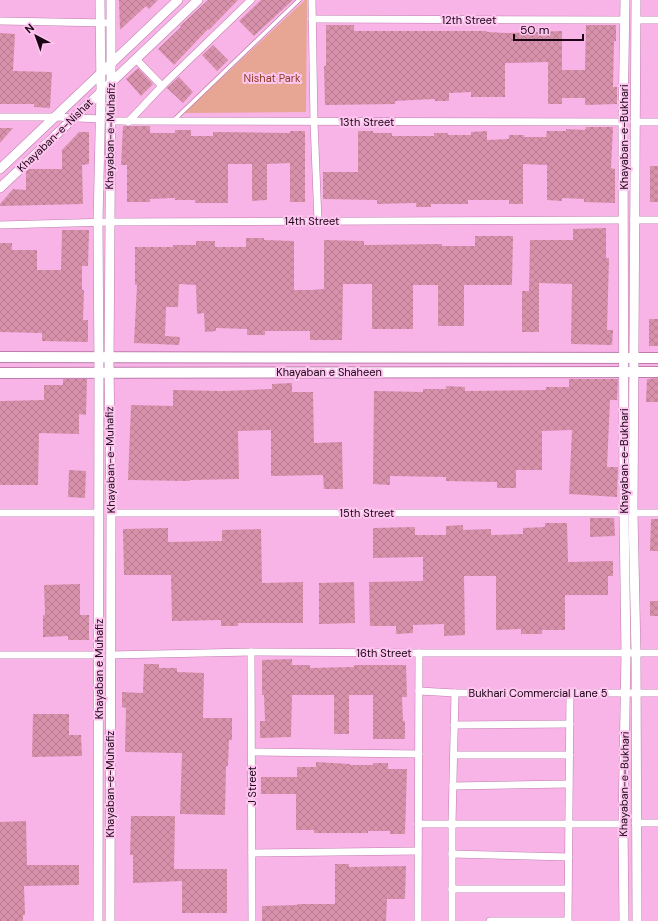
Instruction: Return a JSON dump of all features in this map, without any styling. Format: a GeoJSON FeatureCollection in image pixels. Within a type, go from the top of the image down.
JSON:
{"type":"FeatureCollection","features":[{"type":"Feature","properties":{"kind":"main road","name":"Khayaban e Shaheen"},"geometry":{"type":"LineString","coordinates":[[0,357],[658,358]]}},
{"type":"Feature","properties":{"kind":"main road","name":"Khayaban e Shaheen"},"geometry":{"type":"LineString","coordinates":[[0,373],[658,372]]}},
{"type":"Feature","properties":{"kind":"street","name":"Khayaban-e-Muhafiz"},"geometry":{"type":"LineString","coordinates":[[100,0],[101,119],[98,222],[104,357]]}},
{"type":"Feature","properties":{"kind":"street","name":"Khayaban-e-Muhafiz"},"geometry":{"type":"LineString","coordinates":[[98,513],[110,222],[110,0]]}},
{"type":"Feature","properties":{"kind":"street","name":"Khayaban-e-Nishat"},"geometry":{"type":"LineString","coordinates":[[0,169],[178,0]]}},
{"type":"Feature","properties":{"kind":"street","name":"Khayaban-e-Nishat"},"geometry":{"type":"LineString","coordinates":[[0,188],[198,0]]}},
{"type":"Feature","properties":{"kind":"street"},"geometry":{"type":"LineString","coordinates":[[128,122],[162,86],[251,0]]}},
{"type":"Feature","properties":{"kind":"street"},"geometry":{"type":"LineString","coordinates":[[312,0],[314,122],[318,221]]}},
{"type":"Feature","properties":{"kind":"street","name":"Khayaban-e-Bukhari"},"geometry":{"type":"LineString","coordinates":[[625,0],[623,122],[623,358],[628,513],[636,653],[635,823],[637,921]]}},
{"type":"Feature","properties":{"kind":"street","name":"Khayaban-e-Bukhari"},"geometry":{"type":"LineString","coordinates":[[624,921],[623,824],[628,513],[634,372],[634,122],[636,0]]}},
{"type":"Feature","properties":{"kind":"street","name":"12th Street"},"geometry":{"type":"LineString","coordinates":[[312,19],[625,20]]}},
{"type":"Feature","properties":{"kind":"street"},"geometry":{"type":"LineString","coordinates":[[636,20],[658,20]]}},
{"type":"Feature","properties":{"kind":"street"},"geometry":{"type":"LineString","coordinates":[[0,21],[110,23]]}},
{"type":"Feature","properties":{"kind":"street"},"geometry":{"type":"LineString","coordinates":[[136,59],[162,86]]}},
{"type":"Feature","properties":{"kind":"street"},"geometry":{"type":"LineString","coordinates":[[624,84],[635,83]]}},
{"type":"Feature","properties":{"kind":"street"},"geometry":{"type":"LineString","coordinates":[[0,117],[101,119]]}},
{"type":"Feature","properties":{"kind":"street","name":"13th Street"},"geometry":{"type":"LineString","coordinates":[[110,121],[623,122]]}},
{"type":"Feature","properties":{"kind":"street"},"geometry":{"type":"LineString","coordinates":[[634,122],[658,122]]}},
{"type":"Feature","properties":{"kind":"street","name":"14th Street"},"geometry":{"type":"LineString","coordinates":[[0,225],[98,222],[623,220]]}},
{"type":"Feature","properties":{"kind":"street"},"geometry":{"type":"LineString","coordinates":[[634,220],[658,220]]}},
{"type":"Feature","properties":{"kind":"street","name":"Khayaban-e-Muhafiz"},"geometry":{"type":"LineString","coordinates":[[104,373],[110,512],[111,587],[110,921]]}},
{"type":"Feature","properties":{"kind":"street","name":"15th Street"},"geometry":{"type":"LineString","coordinates":[[110,512],[658,513]]}},
{"type":"Feature","properties":{"kind":"street"},"geometry":{"type":"LineString","coordinates":[[0,513],[98,513]]}},
{"type":"Feature","properties":{"kind":"street","name":"Khayaban e Muhafiz"},"geometry":{"type":"LineString","coordinates":[[98,513],[98,921]]}},
{"type":"Feature","properties":{"kind":"street"},"geometry":{"type":"LineString","coordinates":[[99,588],[111,587]]}},
{"type":"Feature","properties":{"kind":"street","name":"16th Street"},"geometry":{"type":"LineString","coordinates":[[110,655],[251,652],[658,653]]}},
{"type":"Feature","properties":{"kind":"street","name":"J Street"},"geometry":{"type":"LineString","coordinates":[[251,652],[252,921]]}},
{"type":"Feature","properties":{"kind":"street"},"geometry":{"type":"LineString","coordinates":[[418,921],[419,653]]}},
{"type":"Feature","properties":{"kind":"street"},"geometry":{"type":"LineString","coordinates":[[0,655],[99,655]]}},
{"type":"Feature","properties":{"kind":"street","name":"Bukhari Commercial Lane 5"},"geometry":{"type":"LineString","coordinates":[[419,692],[658,693]]}},
{"type":"Feature","properties":{"kind":"street"},"geometry":{"type":"LineString","coordinates":[[452,921],[452,824],[455,693]]}},
{"type":"Feature","properties":{"kind":"street"},"geometry":{"type":"LineString","coordinates":[[490,921],[568,921],[570,693]]}},
{"type":"Feature","properties":{"kind":"street"},"geometry":{"type":"LineString","coordinates":[[454,724],[570,724]]}},
{"type":"Feature","properties":{"kind":"street"},"geometry":{"type":"LineString","coordinates":[[99,732],[110,732]]}},
{"type":"Feature","properties":{"kind":"street"},"geometry":{"type":"LineString","coordinates":[[252,752],[419,754]]}},
{"type":"Feature","properties":{"kind":"street"},"geometry":{"type":"LineString","coordinates":[[454,755],[570,755]]}},
{"type":"Feature","properties":{"kind":"street"},"geometry":{"type":"LineString","coordinates":[[453,786],[569,784]]}},
{"type":"Feature","properties":{"kind":"street"},"geometry":{"type":"LineString","coordinates":[[635,823],[658,823]]}},
{"type":"Feature","properties":{"kind":"street"},"geometry":{"type":"LineString","coordinates":[[418,824],[623,824]]}},
{"type":"Feature","properties":{"kind":"street"},"geometry":{"type":"LineString","coordinates":[[252,853],[418,851]]}},
{"type":"Feature","properties":{"kind":"street"},"geometry":{"type":"LineString","coordinates":[[452,854],[568,857]]}},
{"type":"Feature","properties":{"kind":"street"},"geometry":{"type":"LineString","coordinates":[[452,889],[568,889]]}},
{"type":"Feature","properties":{"kind":"lane"},"geometry":{"type":"LineString","coordinates":[[171,122],[299,0]]}},
{"type":"Feature","properties":{"kind":"green space","name":"Nishat Park"},"geometry":{"type":"Polygon","coordinates":[[[305,0],[307,0],[306,112],[184,113],[305,0]]]}},
{"type":"Feature","properties":{"kind":"building"},"geometry":{"type":"Polygon","coordinates":[[[119,0],[158,0],[149,9],[146,6],[120,30],[119,0]]]}},
{"type":"Feature","properties":{"kind":"building"},"geometry":{"type":"Polygon","coordinates":[[[208,0],[238,0],[174,65],[158,49],[208,0]]]}},
{"type":"Feature","properties":{"kind":"building"},"geometry":{"type":"Polygon","coordinates":[[[261,0],[293,0],[254,36],[239,21],[261,0]]]}},
{"type":"Feature","properties":{"kind":"building"},"geometry":{"type":"Polygon","coordinates":[[[326,25],[354,25],[354,31],[487,31],[506,33],[562,31],[562,70],[585,70],[586,25],[616,25],[616,41],[614,41],[613,87],[617,87],[617,104],[585,105],[585,98],[562,98],[562,104],[548,104],[548,62],[505,63],[505,97],[471,97],[471,92],[449,93],[449,101],[435,101],[435,99],[395,101],[395,104],[325,105],[324,66],[326,66],[326,25]]]}},
{"type":"Feature","properties":{"kind":"building"},"geometry":{"type":"Polygon","coordinates":[[[0,33],[15,34],[13,71],[52,72],[50,108],[34,107],[34,104],[0,104],[0,33]]]}},
{"type":"Feature","properties":{"kind":"building"},"geometry":{"type":"Polygon","coordinates":[[[213,45],[228,60],[217,71],[202,55],[213,45]]]}},
{"type":"Feature","properties":{"kind":"building"},"geometry":{"type":"Polygon","coordinates":[[[138,68],[153,84],[141,96],[126,79],[138,68]]]}},
{"type":"Feature","properties":{"kind":"building"},"geometry":{"type":"Polygon","coordinates":[[[179,77],[193,92],[183,103],[167,88],[179,77]]]}},
{"type":"Feature","properties":{"kind":"building"},"geometry":{"type":"Polygon","coordinates":[[[123,126],[150,126],[150,133],[175,133],[175,130],[191,130],[191,136],[213,136],[213,132],[290,133],[290,131],[305,131],[305,202],[290,202],[290,163],[267,164],[267,200],[252,201],[252,164],[228,164],[228,203],[195,203],[195,200],[175,200],[175,198],[150,199],[150,202],[127,202],[127,165],[121,165],[123,126]]]}},
{"type":"Feature","properties":{"kind":"building"},"geometry":{"type":"Polygon","coordinates":[[[586,127],[613,127],[611,168],[615,169],[615,203],[584,202],[584,199],[562,198],[562,201],[547,200],[547,165],[523,164],[523,204],[509,204],[509,200],[468,200],[468,204],[431,204],[431,207],[416,207],[416,203],[377,204],[377,200],[323,199],[323,172],[358,172],[358,131],[392,133],[392,136],[434,136],[434,133],[448,133],[448,135],[471,135],[471,132],[487,131],[487,140],[509,139],[509,135],[546,137],[547,131],[566,131],[566,129],[585,130],[586,127]]]}},
{"type":"Feature","properties":{"kind":"building"},"geometry":{"type":"Polygon","coordinates":[[[0,128],[13,128],[0,143],[0,128]]]}},
{"type":"Feature","properties":{"kind":"building"},"geometry":{"type":"Polygon","coordinates":[[[79,132],[89,132],[89,164],[82,165],[83,204],[0,206],[0,204],[13,189],[26,190],[26,171],[29,169],[62,169],[62,150],[79,132]]]}},
{"type":"Feature","properties":{"kind":"building"},"geometry":{"type":"Polygon","coordinates":[[[650,166],[658,166],[658,202],[650,202],[650,166]]]}},
{"type":"Feature","properties":{"kind":"building"},"geometry":{"type":"Polygon","coordinates":[[[606,228],[606,258],[609,258],[607,330],[613,330],[612,345],[571,344],[572,284],[539,283],[539,332],[522,332],[522,291],[529,291],[530,240],[573,240],[573,229],[606,228]]]}},
{"type":"Feature","properties":{"kind":"building"},"geometry":{"type":"Polygon","coordinates":[[[62,230],[89,230],[88,266],[82,266],[82,290],[84,290],[83,320],[88,320],[88,342],[42,341],[42,333],[0,332],[0,243],[12,243],[12,250],[37,250],[37,270],[61,270],[62,230]]]}},
{"type":"Feature","properties":{"kind":"building"},"geometry":{"type":"Polygon","coordinates":[[[475,236],[513,236],[512,285],[464,285],[464,326],[438,326],[438,285],[413,285],[413,329],[372,329],[372,284],[343,284],[342,340],[310,340],[310,331],[265,331],[265,335],[247,335],[247,329],[216,328],[216,331],[205,332],[204,313],[197,314],[196,285],[179,284],[178,307],[166,307],[165,336],[180,337],[179,345],[134,343],[137,285],[135,285],[135,247],[173,247],[173,245],[196,245],[196,241],[215,241],[215,247],[246,247],[246,238],[294,241],[294,290],[311,290],[324,289],[324,240],[364,241],[364,245],[442,244],[442,246],[475,246],[475,236]]]}},
{"type":"Feature","properties":{"kind":"building"},"geometry":{"type":"Polygon","coordinates":[[[649,319],[658,319],[658,346],[649,346],[649,319]]]}},
{"type":"Feature","properties":{"kind":"building"},"geometry":{"type":"Polygon","coordinates":[[[658,378],[658,402],[646,402],[647,379],[658,378]]]}},
{"type":"Feature","properties":{"kind":"building"},"geometry":{"type":"Polygon","coordinates":[[[63,379],[87,379],[86,415],[79,414],[79,434],[39,433],[38,485],[0,485],[0,401],[44,400],[44,385],[63,385],[63,379]]]}},
{"type":"Feature","properties":{"kind":"building"},"geometry":{"type":"Polygon","coordinates":[[[569,379],[618,379],[617,400],[610,400],[607,467],[618,467],[617,497],[569,494],[572,430],[542,431],[542,470],[516,470],[516,488],[497,488],[497,482],[446,481],[446,477],[390,476],[390,485],[373,484],[374,391],[423,392],[423,389],[446,389],[446,386],[465,387],[465,391],[546,390],[546,387],[569,387],[569,379]]]}},
{"type":"Feature","properties":{"kind":"building"},"geometry":{"type":"Polygon","coordinates":[[[292,383],[292,392],[313,392],[314,443],[342,442],[343,489],[324,489],[323,475],[271,476],[271,430],[238,431],[239,479],[190,481],[128,480],[131,405],[173,406],[173,390],[222,391],[272,389],[272,384],[292,383]]]}},
{"type":"Feature","properties":{"kind":"building"},"geometry":{"type":"Polygon","coordinates":[[[69,470],[86,471],[85,498],[68,497],[69,470]]]}},
{"type":"Feature","properties":{"kind":"building"},"geometry":{"type":"Polygon","coordinates":[[[590,518],[614,518],[615,536],[590,537],[590,518]]]}},
{"type":"Feature","properties":{"kind":"building"},"geometry":{"type":"Polygon","coordinates":[[[651,519],[658,519],[658,551],[650,551],[651,519]]]}},
{"type":"Feature","properties":{"kind":"building"},"geometry":{"type":"Polygon","coordinates":[[[545,523],[567,523],[568,562],[613,561],[613,576],[608,576],[608,595],[565,595],[565,630],[542,630],[542,634],[521,634],[521,629],[496,630],[496,576],[464,576],[465,635],[444,636],[444,624],[413,625],[413,633],[396,634],[396,626],[370,626],[369,582],[423,581],[423,557],[373,558],[373,528],[415,527],[415,535],[446,535],[446,526],[463,525],[463,530],[491,529],[491,535],[523,534],[523,528],[545,527],[545,523]]]}},
{"type":"Feature","properties":{"kind":"building"},"geometry":{"type":"Polygon","coordinates":[[[168,528],[168,542],[222,541],[222,530],[261,529],[262,583],[303,582],[303,623],[238,623],[238,626],[221,626],[221,620],[172,621],[171,575],[124,575],[123,529],[168,528]]]}},
{"type":"Feature","properties":{"kind":"building"},"geometry":{"type":"Polygon","coordinates":[[[354,582],[355,623],[319,624],[319,583],[354,582]]]}},
{"type":"Feature","properties":{"kind":"building"},"geometry":{"type":"Polygon","coordinates":[[[80,584],[80,615],[89,615],[89,640],[68,640],[68,636],[43,637],[43,615],[45,615],[44,585],[80,584]]]}},
{"type":"Feature","properties":{"kind":"building"},"geometry":{"type":"Polygon","coordinates":[[[650,601],[658,601],[658,616],[650,616],[650,601]]]}},
{"type":"Feature","properties":{"kind":"building"},"geometry":{"type":"Polygon","coordinates":[[[292,659],[292,665],[310,665],[310,668],[354,667],[354,665],[406,665],[407,697],[402,697],[403,721],[405,721],[405,739],[373,739],[373,695],[349,695],[349,734],[334,734],[334,695],[292,695],[291,737],[260,738],[260,721],[265,721],[264,695],[262,695],[262,660],[292,659]]]}},
{"type":"Feature","properties":{"kind":"building"},"geometry":{"type":"Polygon","coordinates":[[[144,664],[159,664],[159,668],[177,668],[177,672],[204,673],[203,718],[232,718],[232,740],[229,740],[228,766],[226,766],[225,815],[180,814],[182,753],[125,752],[126,708],[122,707],[122,692],[143,693],[144,664]]]}},
{"type":"Feature","properties":{"kind":"building"},"geometry":{"type":"Polygon","coordinates":[[[33,714],[69,714],[69,735],[81,735],[82,756],[32,757],[33,714]]]}},
{"type":"Feature","properties":{"kind":"building"},"geometry":{"type":"Polygon","coordinates":[[[316,762],[350,765],[373,765],[373,763],[388,763],[388,769],[407,769],[405,834],[390,834],[390,831],[368,831],[368,833],[314,833],[314,830],[296,830],[296,794],[261,794],[261,777],[297,777],[297,767],[316,767],[316,762]]]}},
{"type":"Feature","properties":{"kind":"building"},"geometry":{"type":"Polygon","coordinates":[[[131,816],[175,816],[174,869],[227,869],[227,913],[182,913],[182,881],[133,883],[133,855],[130,855],[131,816]]]}},
{"type":"Feature","properties":{"kind":"building"},"geometry":{"type":"Polygon","coordinates":[[[26,821],[27,865],[79,865],[79,885],[24,886],[25,915],[23,915],[23,921],[0,921],[0,822],[26,821]]]}},
{"type":"Feature","properties":{"kind":"building"},"geometry":{"type":"Polygon","coordinates":[[[335,864],[349,864],[349,867],[406,866],[405,899],[387,899],[386,921],[262,921],[262,906],[335,904],[335,864]]]}}]}
